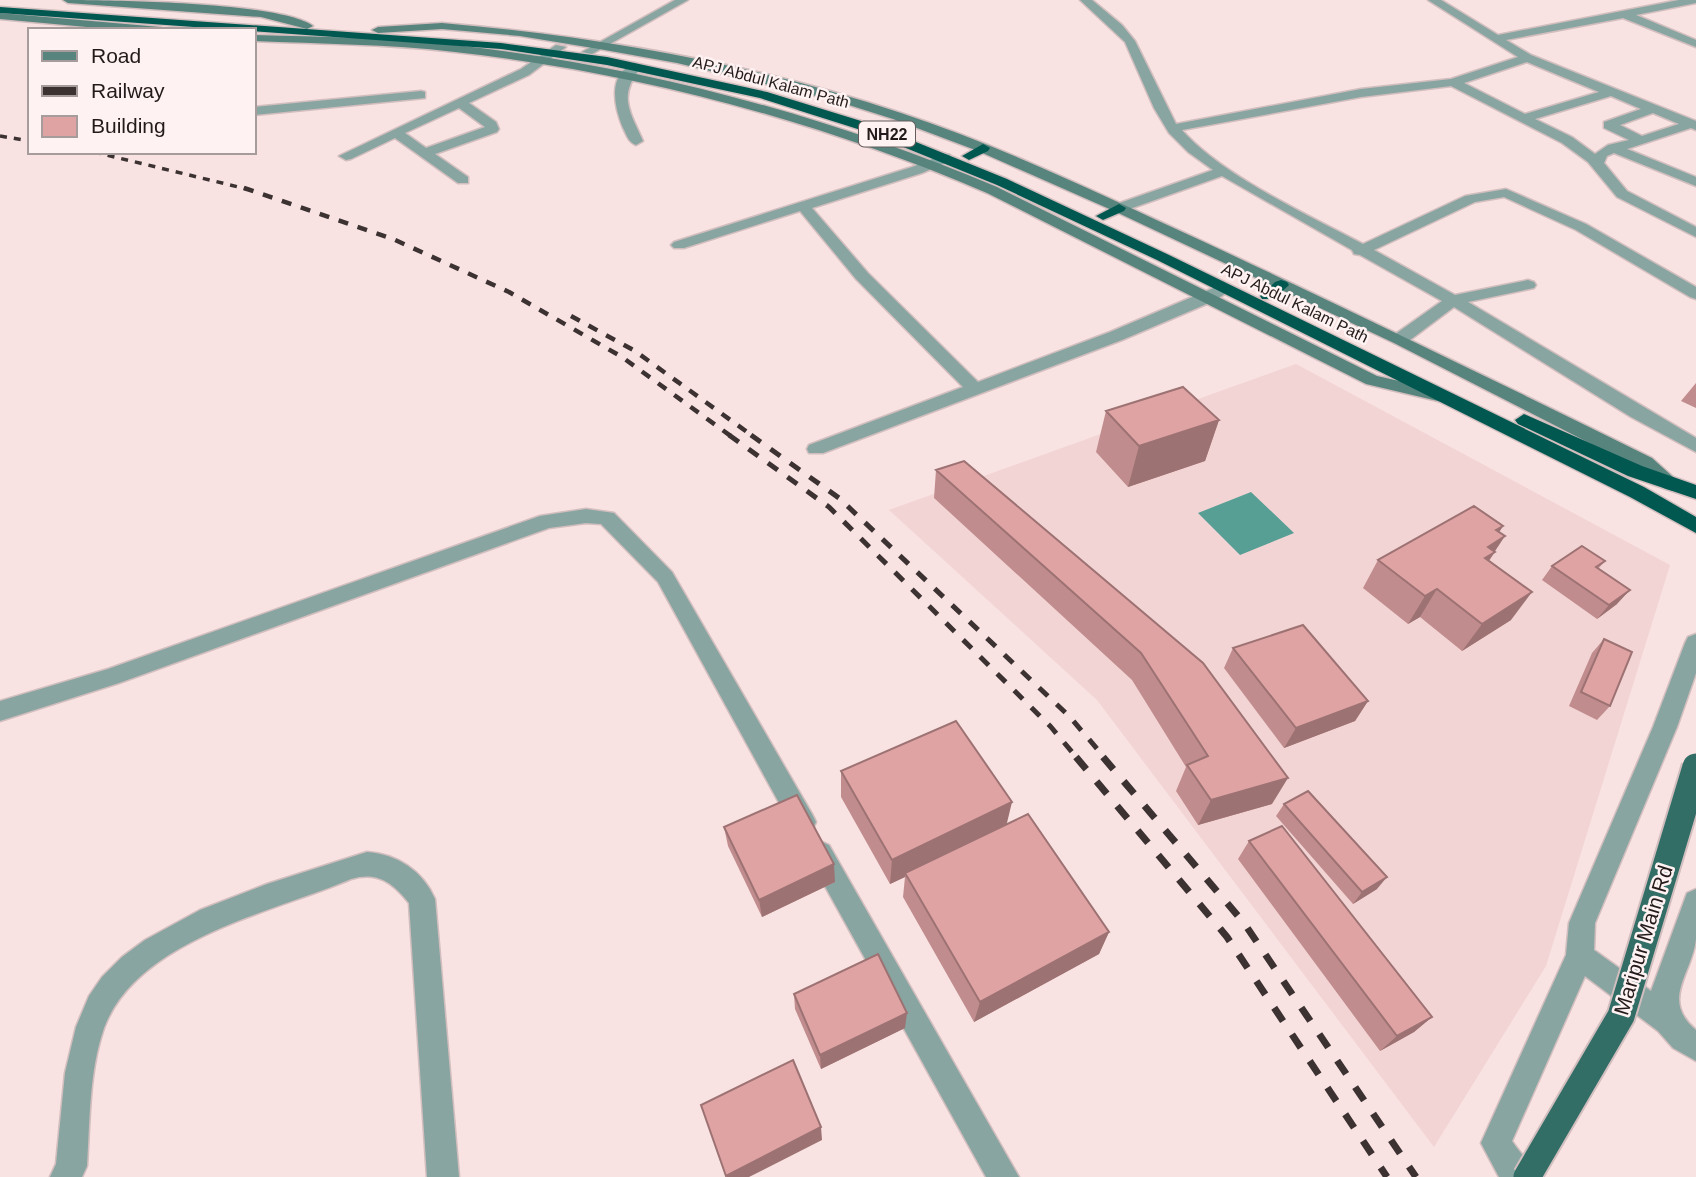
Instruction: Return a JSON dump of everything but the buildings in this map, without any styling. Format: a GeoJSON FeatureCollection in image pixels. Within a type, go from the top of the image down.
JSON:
{"type":"FeatureCollection","features":[{"type":"Feature","properties":{"kind":"highway","name":"APJ Abdul Kalam Path"},"geometry":{"type":"LineString","coordinates":[[0,3],[193,24]]}},
{"type":"Feature","properties":{"kind":"highway","name":"APJ Abdul Kalam Path"},"geometry":{"type":"LineString","coordinates":[[0,10],[136,24],[283,28],[410,42],[479,44],[552,54],[593,49],[749,83],[880,121],[970,156],[1103,216],[1617,464],[1672,485]]}},
{"type":"Feature","properties":{"kind":"highway"},"geometry":{"type":"LineString","coordinates":[[193,24],[218,11]]}},
{"type":"Feature","properties":{"kind":"highway","name":"APJ Abdul Kalam Path"},"geometry":{"type":"LineString","coordinates":[[283,28],[307,26],[493,38],[630,71],[763,95],[939,161],[1136,244],[1217,292],[1442,396],[1637,492],[1696,526]]}},
{"type":"Feature","properties":{"kind":"highway"},"geometry":{"type":"LineString","coordinates":[[970,156],[983,148]]}},
{"type":"Feature","properties":{"kind":"highway"},"geometry":{"type":"LineString","coordinates":[[1103,216],[1119,208]]}},
{"type":"Feature","properties":{"kind":"highway"},"geometry":{"type":"LineString","coordinates":[[1268,296],[1281,285]]}},
{"type":"Feature","properties":{"kind":"highway","name":"NH22"},"geometry":{"type":"LineString","coordinates":[[1672,485],[1696,492]]}},
{"type":"Feature","properties":{"kind":"main road","name":"Maripur Main Rd"},"geometry":{"type":"LineString","coordinates":[[1525,1177],[1622,1016],[1696,767]]}},
{"type":"Feature","properties":{"kind":"street","name":"NH22"},"geometry":{"type":"LineString","coordinates":[[68,0],[261,14],[307,26]]}},
{"type":"Feature","properties":{"kind":"street"},"geometry":{"type":"LineString","coordinates":[[593,49],[684,0]]}},
{"type":"Feature","properties":{"kind":"street"},"geometry":{"type":"LineString","coordinates":[[1085,0],[1133,46],[1151,92],[1173,128],[1183,140],[1224,171],[1359,251],[1453,300],[1644,418],[1696,446]]}},
{"type":"Feature","properties":{"kind":"street"},"geometry":{"type":"LineString","coordinates":[[1433,0],[1527,58],[1693,125]]}},
{"type":"Feature","properties":{"kind":"street"},"geometry":{"type":"LineString","coordinates":[[1496,38],[1696,1]]}},
{"type":"Feature","properties":{"kind":"street"},"geometry":{"type":"LineString","coordinates":[[1623,14],[1696,44]]}},
{"type":"Feature","properties":{"kind":"street","name":"NH22"},"geometry":{"type":"LineString","coordinates":[[0,16],[136,24],[152,28]]}},
{"type":"Feature","properties":{"kind":"street","name":"NH22"},"geometry":{"type":"LineString","coordinates":[[378,30],[442,26],[520,33],[593,49],[677,59],[837,97],[898,116],[983,148],[1119,208],[1400,340],[1645,463],[1672,485]]}},
{"type":"Feature","properties":{"kind":"street","name":"NH22"},"geometry":{"type":"LineString","coordinates":[[256,38],[410,42]]}},
{"type":"Feature","properties":{"kind":"street"},"geometry":{"type":"LineString","coordinates":[[346,156],[460,103],[552,54]]}},
{"type":"Feature","properties":{"kind":"street"},"geometry":{"type":"LineString","coordinates":[[1173,128],[1361,93],[1453,82],[1527,58]]}},
{"type":"Feature","properties":{"kind":"street"},"geometry":{"type":"LineString","coordinates":[[630,71],[619,87],[622,107],[636,141]]}},
{"type":"Feature","properties":{"kind":"street"},"geometry":{"type":"LineString","coordinates":[[1453,82],[1567,141],[1597,163],[1622,194],[1696,233]]}},
{"type":"Feature","properties":{"kind":"street"},"geometry":{"type":"LineString","coordinates":[[1525,118],[1611,92]]}},
{"type":"Feature","properties":{"kind":"street"},"geometry":{"type":"LineString","coordinates":[[256,111],[421,95]]}},
{"type":"Feature","properties":{"kind":"street"},"geometry":{"type":"LineString","coordinates":[[424,153],[492,129],[491,125],[460,103]]}},
{"type":"Feature","properties":{"kind":"street"},"geometry":{"type":"LineString","coordinates":[[1642,141],[1609,125],[1652,109]]}},
{"type":"Feature","properties":{"kind":"street"},"geometry":{"type":"LineString","coordinates":[[1597,163],[1602,153],[1613,148],[1693,125]]}},
{"type":"Feature","properties":{"kind":"street"},"geometry":{"type":"LineString","coordinates":[[396,133],[463,180]]}},
{"type":"Feature","properties":{"kind":"street"},"geometry":{"type":"LineString","coordinates":[[1613,148],[1693,179]]}},
{"type":"Feature","properties":{"kind":"street"},"geometry":{"type":"LineString","coordinates":[[680,245],[804,207],[939,161]]}},
{"type":"Feature","properties":{"kind":"street"},"geometry":{"type":"LineString","coordinates":[[1119,208],[1224,171]]}},
{"type":"Feature","properties":{"kind":"street"},"geometry":{"type":"LineString","coordinates":[[1359,251],[1414,228],[1475,197],[1496,192],[1506,193],[1581,227],[1696,294]]}},
{"type":"Feature","properties":{"kind":"street"},"geometry":{"type":"LineString","coordinates":[[804,207],[862,276],[975,389]]}},
{"type":"Feature","properties":{"kind":"street"},"geometry":{"type":"LineString","coordinates":[[1400,340],[1453,300],[1528,285]]}},
{"type":"Feature","properties":{"kind":"street"},"geometry":{"type":"LineString","coordinates":[[816,449],[1116,336],[1217,292]]}},
{"type":"Feature","properties":{"kind":"street"},"geometry":{"type":"LineString","coordinates":[[0,711],[111,677],[536,524],[586,516],[607,518],[665,577],[1003,1177]]}},
{"type":"Feature","properties":{"kind":"street"},"geometry":{"type":"LineString","coordinates":[[1525,1177],[1510,1166],[1496,1143],[1580,956],[1582,923],[1665,727],[1696,643]]}},
{"type":"Feature","properties":{"kind":"street"},"geometry":{"type":"LineString","coordinates":[[66,1177],[71,1166],[83,1049],[95,1014],[113,987],[148,956],[198,925],[260,898],[367,864],[401,872],[422,899],[443,1177]]}},
{"type":"Feature","properties":{"kind":"street"},"geometry":{"type":"LineString","coordinates":[[1668,1021],[1664,994],[1696,902]]}},
{"type":"Feature","properties":{"kind":"street"},"geometry":{"type":"LineString","coordinates":[[1580,956],[1668,1021],[1683,1038],[1696,1047]]}},
{"type":"Feature","properties":{"kind":"shaded area"},"geometry":{"type":"Polygon","coordinates":[[[1296,364],[1670,565],[1546,966],[1434,1147],[1097,700],[889,510],[1296,364]]]}},
{"type":"Feature","properties":{"kind":"water"},"geometry":{"type":"Polygon","coordinates":[[[1251,492],[1294,533],[1240,555],[1198,513],[1251,492]]]}},
{"type":"Feature","properties":{"kind":"railway"},"geometry":{"type":"LineString","coordinates":[[0,136],[28,141]]}},
{"type":"Feature","properties":{"kind":"railway"},"geometry":{"type":"LineString","coordinates":[[102,154],[247,189]]}},
{"type":"Feature","properties":{"kind":"railway"},"geometry":{"type":"LineString","coordinates":[[247,189],[251,190]]}},
{"type":"Feature","properties":{"kind":"railway"},"geometry":{"type":"LineString","coordinates":[[247,189],[393,239],[509,292],[622,357],[732,437]]}},
{"type":"Feature","properties":{"kind":"railway"},"geometry":{"type":"LineString","coordinates":[[571,316],[635,351],[754,437]]}},
{"type":"Feature","properties":{"kind":"railway"},"geometry":{"type":"LineString","coordinates":[[729,435],[829,507],[1051,727],[1077,758]]}},
{"type":"Feature","properties":{"kind":"railway"},"geometry":{"type":"LineString","coordinates":[[751,435],[839,498],[1069,716],[1105,758]]}},
{"type":"Feature","properties":{"kind":"railway"},"geometry":{"type":"LineString","coordinates":[[1076,757],[1227,937],[1387,1177]]}},
{"type":"Feature","properties":{"kind":"railway"},"geometry":{"type":"LineString","coordinates":[[1103,757],[1244,923],[1416,1177]]}}]}
